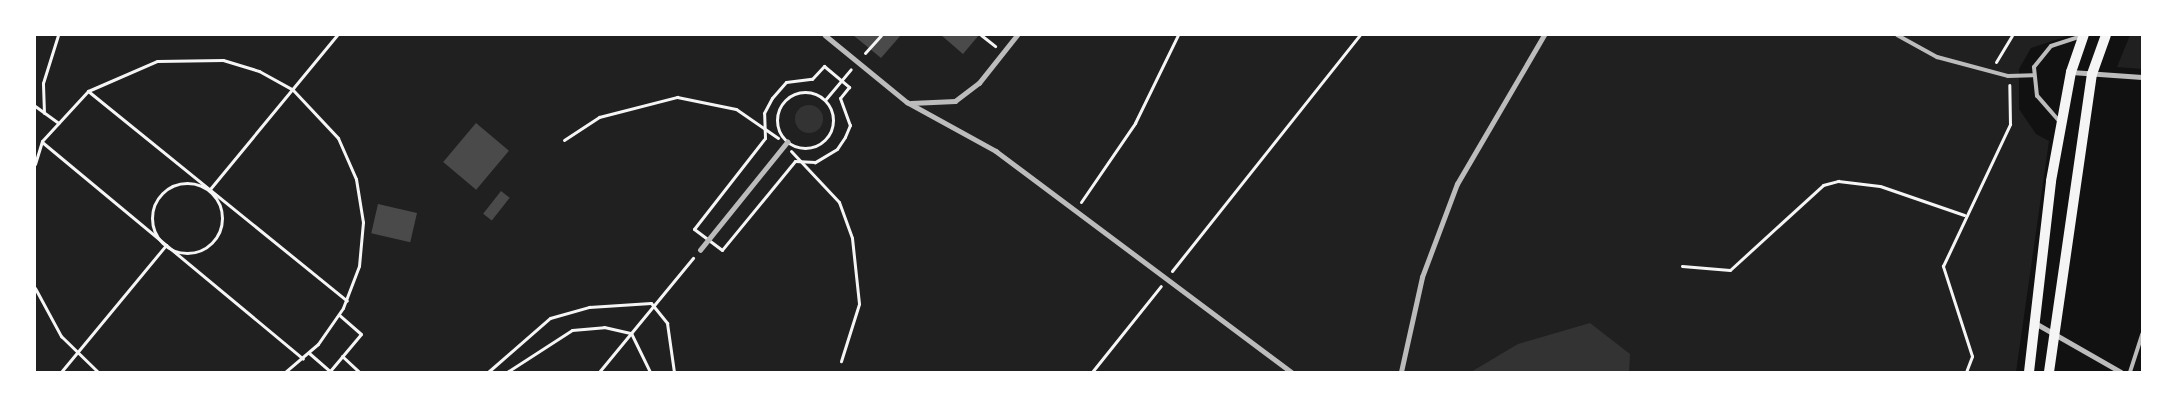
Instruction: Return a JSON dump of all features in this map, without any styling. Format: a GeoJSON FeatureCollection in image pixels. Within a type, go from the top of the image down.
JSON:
{"type":"FeatureCollection","features":[{"type":"Feature","properties":{"kind":"main road"},"geometry":{"type":"LineString","coordinates":[[2029,372],[2034,322],[2062,123],[2071,72],[2084,35]]}},
{"type":"Feature","properties":{"kind":"main road"},"geometry":{"type":"LineString","coordinates":[[2049,372],[2053,333],[2092,74],[2106,35]]}},
{"type":"Feature","properties":{"kind":"street"},"geometry":{"type":"LineString","coordinates":[[824,35],[907,102],[996,151],[1291,372]]}},
{"type":"Feature","properties":{"kind":"street"},"geometry":{"type":"LineString","coordinates":[[907,102],[955,101],[978,83],[1017,35]]}},
{"type":"Feature","properties":{"kind":"street"},"geometry":{"type":"LineString","coordinates":[[1401,372],[1422,277],[1457,184],[1544,35]]}},
{"type":"Feature","properties":{"kind":"street"},"geometry":{"type":"LineString","coordinates":[[2071,72],[2142,77]]}},
{"type":"Feature","properties":{"kind":"street"},"geometry":{"type":"LineString","coordinates":[[700,250],[785,143]]}},
{"type":"Feature","properties":{"kind":"street"},"geometry":{"type":"LineString","coordinates":[[2034,322],[2122,372]]}},
{"type":"Feature","properties":{"kind":"lane"},"geometry":{"type":"LineString","coordinates":[[1897,35],[1937,57],[2008,76],[2033,76]]}},
{"type":"Feature","properties":{"kind":"lane"},"geometry":{"type":"LineString","coordinates":[[2062,123],[2037,96],[2033,76],[2044,52],[2084,35]]}},
{"type":"Feature","properties":{"kind":"lane"},"geometry":{"type":"LineString","coordinates":[[2130,372],[2142,334]]}},
{"type":"Feature","properties":{"kind":"path"},"geometry":{"type":"LineString","coordinates":[[44,113],[43,83],[58,35]]}},
{"type":"Feature","properties":{"kind":"path"},"geometry":{"type":"LineString","coordinates":[[210,189],[337,35]]}},
{"type":"Feature","properties":{"kind":"path"},"geometry":{"type":"LineString","coordinates":[[825,100],[881,35]]}},
{"type":"Feature","properties":{"kind":"path"},"geometry":{"type":"LineString","coordinates":[[1075,210],[1135,122],[1178,35]]}},
{"type":"Feature","properties":{"kind":"path"},"geometry":{"type":"LineString","coordinates":[[1092,372],[1360,35]]}},
{"type":"Feature","properties":{"kind":"path"},"geometry":{"type":"LineString","coordinates":[[1990,71],[2012,35]]}},
{"type":"Feature","properties":{"kind":"path"},"geometry":{"type":"LineString","coordinates":[[35,164],[42,141],[88,91],[133,69],[188,58],[250,68],[293,90],[338,138],[356,179],[362,244],[346,301],[339,315],[309,353],[285,372]]}},
{"type":"Feature","properties":{"kind":"path"},"geometry":{"type":"LineString","coordinates":[[1966,372],[1972,356],[1943,266],[1964,215],[2010,124],[2008,76]]}},
{"type":"Feature","properties":{"kind":"path"},"geometry":{"type":"LineString","coordinates":[[88,91],[346,301]]}},
{"type":"Feature","properties":{"kind":"path"},"geometry":{"type":"LineString","coordinates":[[785,143],[777,118],[784,102],[800,93],[825,100]]}},
{"type":"Feature","properties":{"kind":"path"},"geometry":{"type":"LineString","coordinates":[[564,140],[599,117],[677,97],[736,109],[764,125],[785,143],[827,186],[839,202],[852,238],[858,304],[841,360]]}},
{"type":"Feature","properties":{"kind":"path"},"geometry":{"type":"LineString","coordinates":[[785,143],[810,148],[821,144],[833,123],[825,100]]}},
{"type":"Feature","properties":{"kind":"path"},"geometry":{"type":"LineString","coordinates":[[35,106],[58,123]]}},
{"type":"Feature","properties":{"kind":"path"},"geometry":{"type":"LineString","coordinates":[[42,141],[303,359]]}},
{"type":"Feature","properties":{"kind":"path"},"geometry":{"type":"LineString","coordinates":[[1682,266],[1730,270],[1823,185],[1838,181],[1880,186],[1964,215]]}},
{"type":"Feature","properties":{"kind":"path"},"geometry":{"type":"LineString","coordinates":[[178,183],[210,189],[221,208],[218,236],[195,253],[181,253],[166,245],[156,235],[152,216],[164,191],[178,183]]}},
{"type":"Feature","properties":{"kind":"path"},"geometry":{"type":"LineString","coordinates":[[61,372],[166,245]]}},
{"type":"Feature","properties":{"kind":"path"},"geometry":{"type":"LineString","coordinates":[[599,372],[700,250]]}},
{"type":"Feature","properties":{"kind":"path"},"geometry":{"type":"LineString","coordinates":[[35,288],[45,312],[75,354],[98,372]]}},
{"type":"Feature","properties":{"kind":"path"},"geometry":{"type":"LineString","coordinates":[[488,372],[550,318],[589,307],[654,305]]}},
{"type":"Feature","properties":{"kind":"path"},"geometry":{"type":"LineString","coordinates":[[654,305],[667,323],[674,372]]}},
{"type":"Feature","properties":{"kind":"path"},"geometry":{"type":"LineString","coordinates":[[309,353],[330,371],[361,334],[339,315]]}},
{"type":"Feature","properties":{"kind":"path"},"geometry":{"type":"LineString","coordinates":[[508,372],[572,330],[604,327],[631,333]]}},
{"type":"Feature","properties":{"kind":"path"},"geometry":{"type":"LineString","coordinates":[[631,333],[650,372]]}},
{"type":"Feature","properties":{"kind":"path"},"geometry":{"type":"LineString","coordinates":[[342,356],[359,372]]}},
{"type":"Feature","properties":{"kind":"shaded area"},"geometry":{"type":"Polygon","coordinates":[[[35,35],[2070,35],[2031,48],[2019,69],[2019,109],[2036,134],[2049,141],[2016,372],[35,372],[35,35]]]}},
{"type":"Feature","properties":{"kind":"shaded area"},"geometry":{"type":"Polygon","coordinates":[[[2130,35],[2142,35],[2142,69],[2117,67],[2130,35]]]}},
{"type":"Feature","properties":{"kind":"shaded area"},"geometry":{"type":"Polygon","coordinates":[[[809,105],[819,109],[823,119],[819,129],[809,133],[799,129],[795,119],[799,109],[809,105]]]}},
{"type":"Feature","properties":{"kind":"shaded area"},"geometry":{"type":"Polygon","coordinates":[[[1590,323],[1630,354],[1629,372],[1471,372],[1518,344],[1590,323]]]}},
{"type":"Feature","properties":{"kind":"building"},"geometry":{"type":"Polygon","coordinates":[[[853,35],[901,35],[881,58],[853,35]]]}},
{"type":"Feature","properties":{"kind":"building"},"geometry":{"type":"Polygon","coordinates":[[[941,35],[979,35],[963,54],[941,35]]]}},
{"type":"Feature","properties":{"kind":"building"},"geometry":{"type":"Polygon","coordinates":[[[476,123],[509,151],[476,190],[443,162],[476,123]]]}},
{"type":"Feature","properties":{"kind":"building"},"geometry":{"type":"Polygon","coordinates":[[[501,191],[510,198],[492,221],[483,214],[501,191]]]}},
{"type":"Feature","properties":{"kind":"building"},"geometry":{"type":"Polygon","coordinates":[[[378,204],[417,213],[410,242],[371,233],[378,204]]]}}]}
